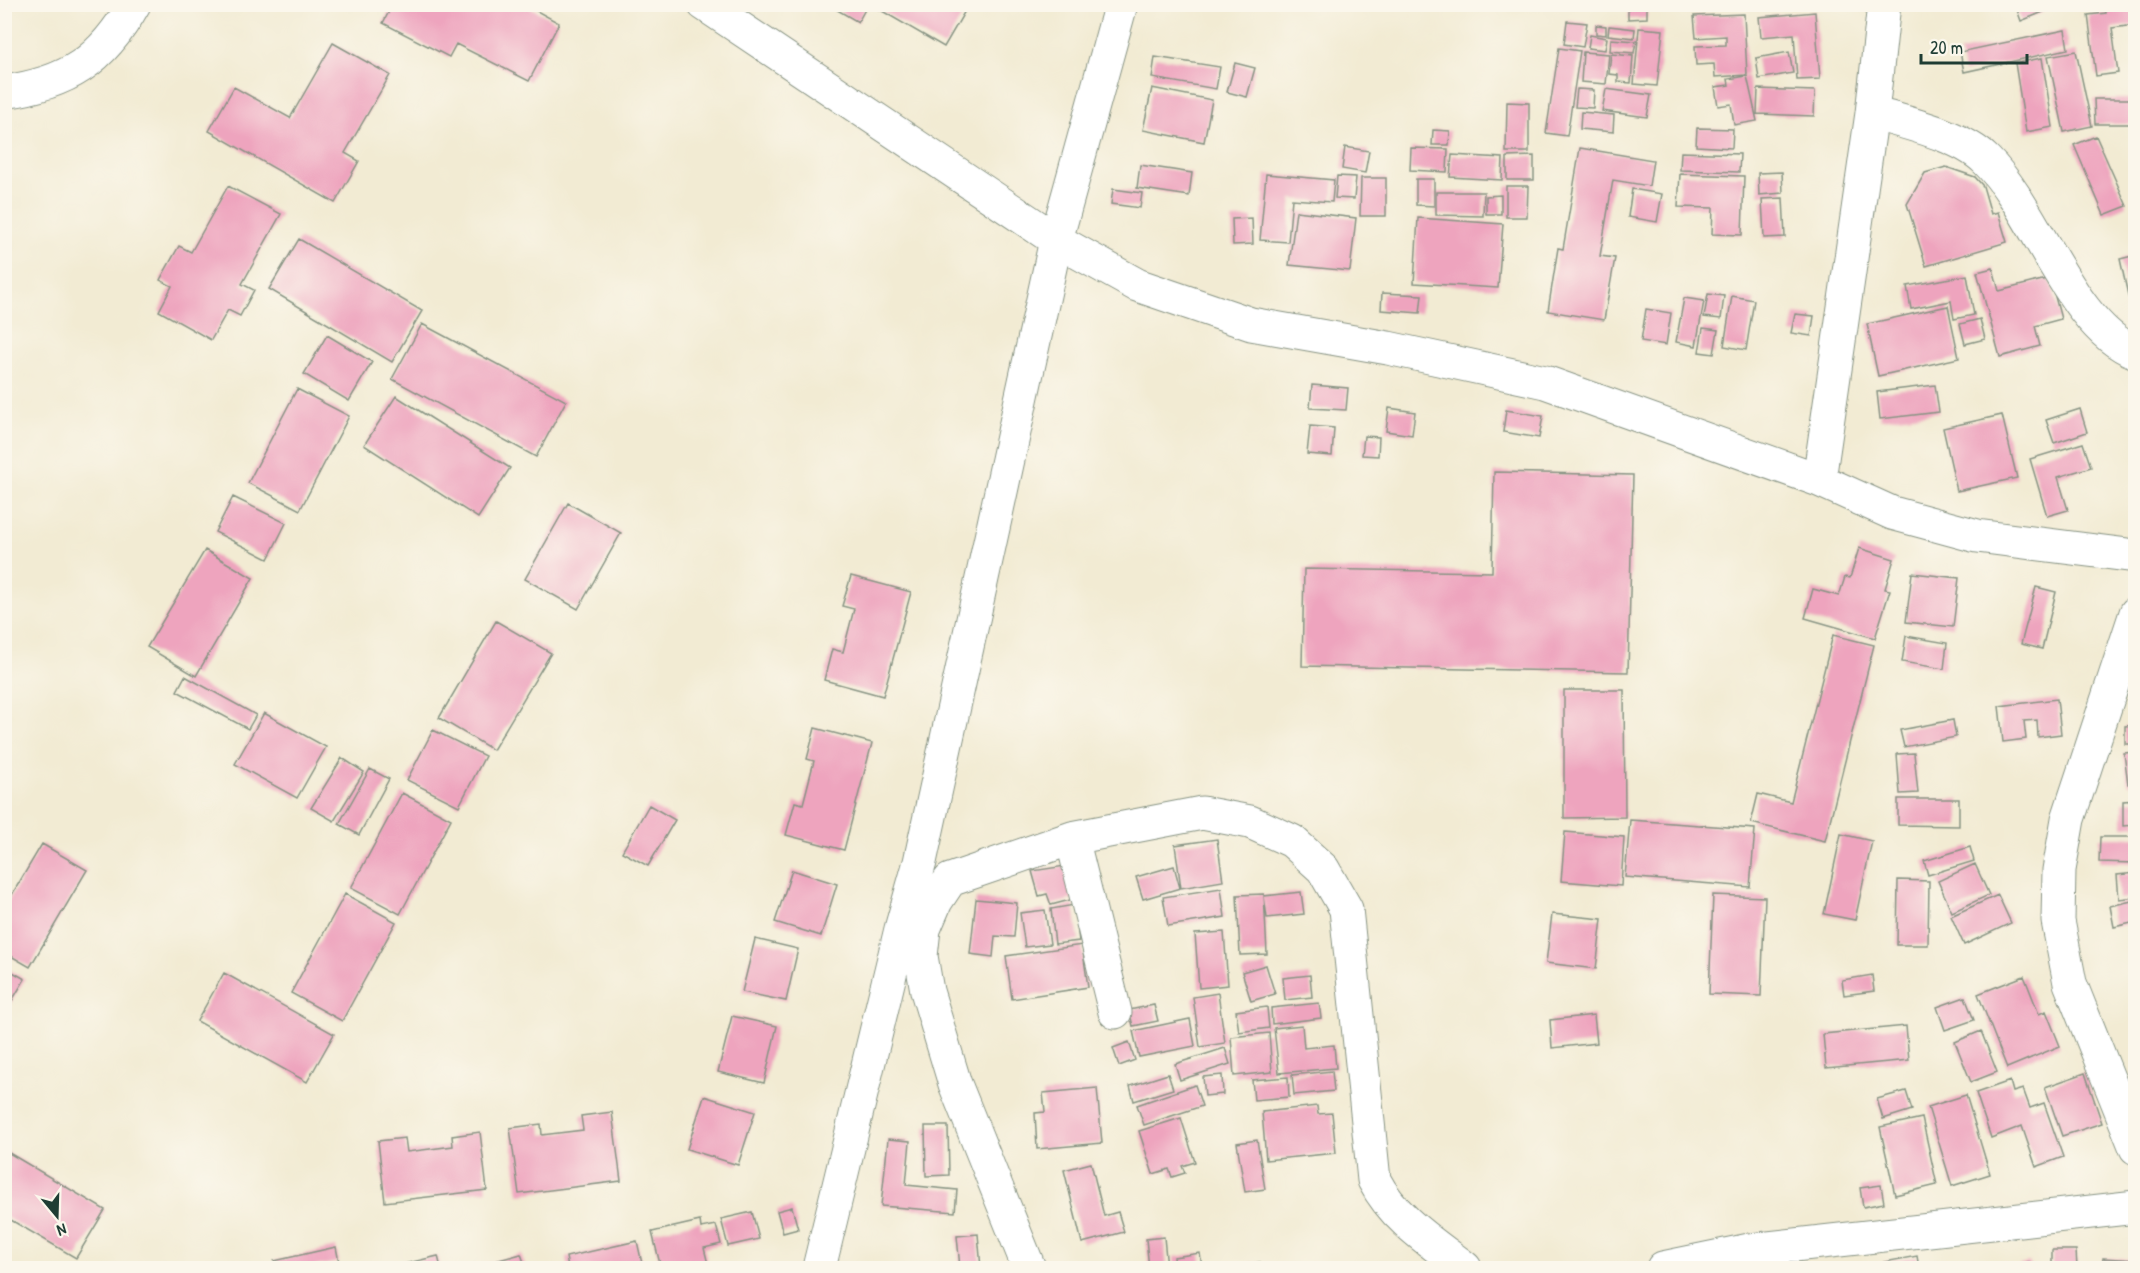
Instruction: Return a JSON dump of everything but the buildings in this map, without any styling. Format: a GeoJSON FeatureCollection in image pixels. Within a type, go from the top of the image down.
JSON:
{"type":"FeatureCollection","features":[{"type":"Feature","properties":{"kind":"street"},"geometry":{"type":"LineString","coordinates":[[4,92],[36,88],[74,73],[119,31],[134,4]]}},
{"type":"Feature","properties":{"kind":"street"},"geometry":{"type":"LineString","coordinates":[[704,4],[1056,240],[1137,285],[1251,324],[1388,348],[1545,382],[1819,480],[1892,513],[1977,536],[2136,556]]}},
{"type":"Feature","properties":{"kind":"street"},"geometry":{"type":"LineString","coordinates":[[819,1269],[901,929],[920,862],[1056,240],[1121,4]]}},
{"type":"Feature","properties":{"kind":"street"},"geometry":{"type":"LineString","coordinates":[[1819,480],[1872,113],[1884,4]]}},
{"type":"Feature","properties":{"kind":"street"},"geometry":{"type":"LineString","coordinates":[[1872,113],[1940,133],[1984,158],[2010,187],[2094,322],[2123,347],[2136,352]]}},
{"type":"Feature","properties":{"kind":"street"},"geometry":{"type":"LineString","coordinates":[[2136,613],[2068,819],[2059,870],[2058,921],[2070,983],[2136,1148]]}},
{"type":"Feature","properties":{"kind":"street"},"geometry":{"type":"LineString","coordinates":[[1029,1269],[955,1084],[927,991],[921,956],[924,929],[936,901],[950,880],[1072,838],[1202,813],[1250,822],[1292,841],[1323,868],[1346,909],[1374,1180],[1383,1197],[1408,1225],[1465,1269]]}},
{"type":"Feature","properties":{"kind":"street"},"geometry":{"type":"LineString","coordinates":[[1072,838],[1115,1012]]}},
{"type":"Feature","properties":{"kind":"street"},"geometry":{"type":"LineString","coordinates":[[1663,1269],[2136,1207]]}}]}
